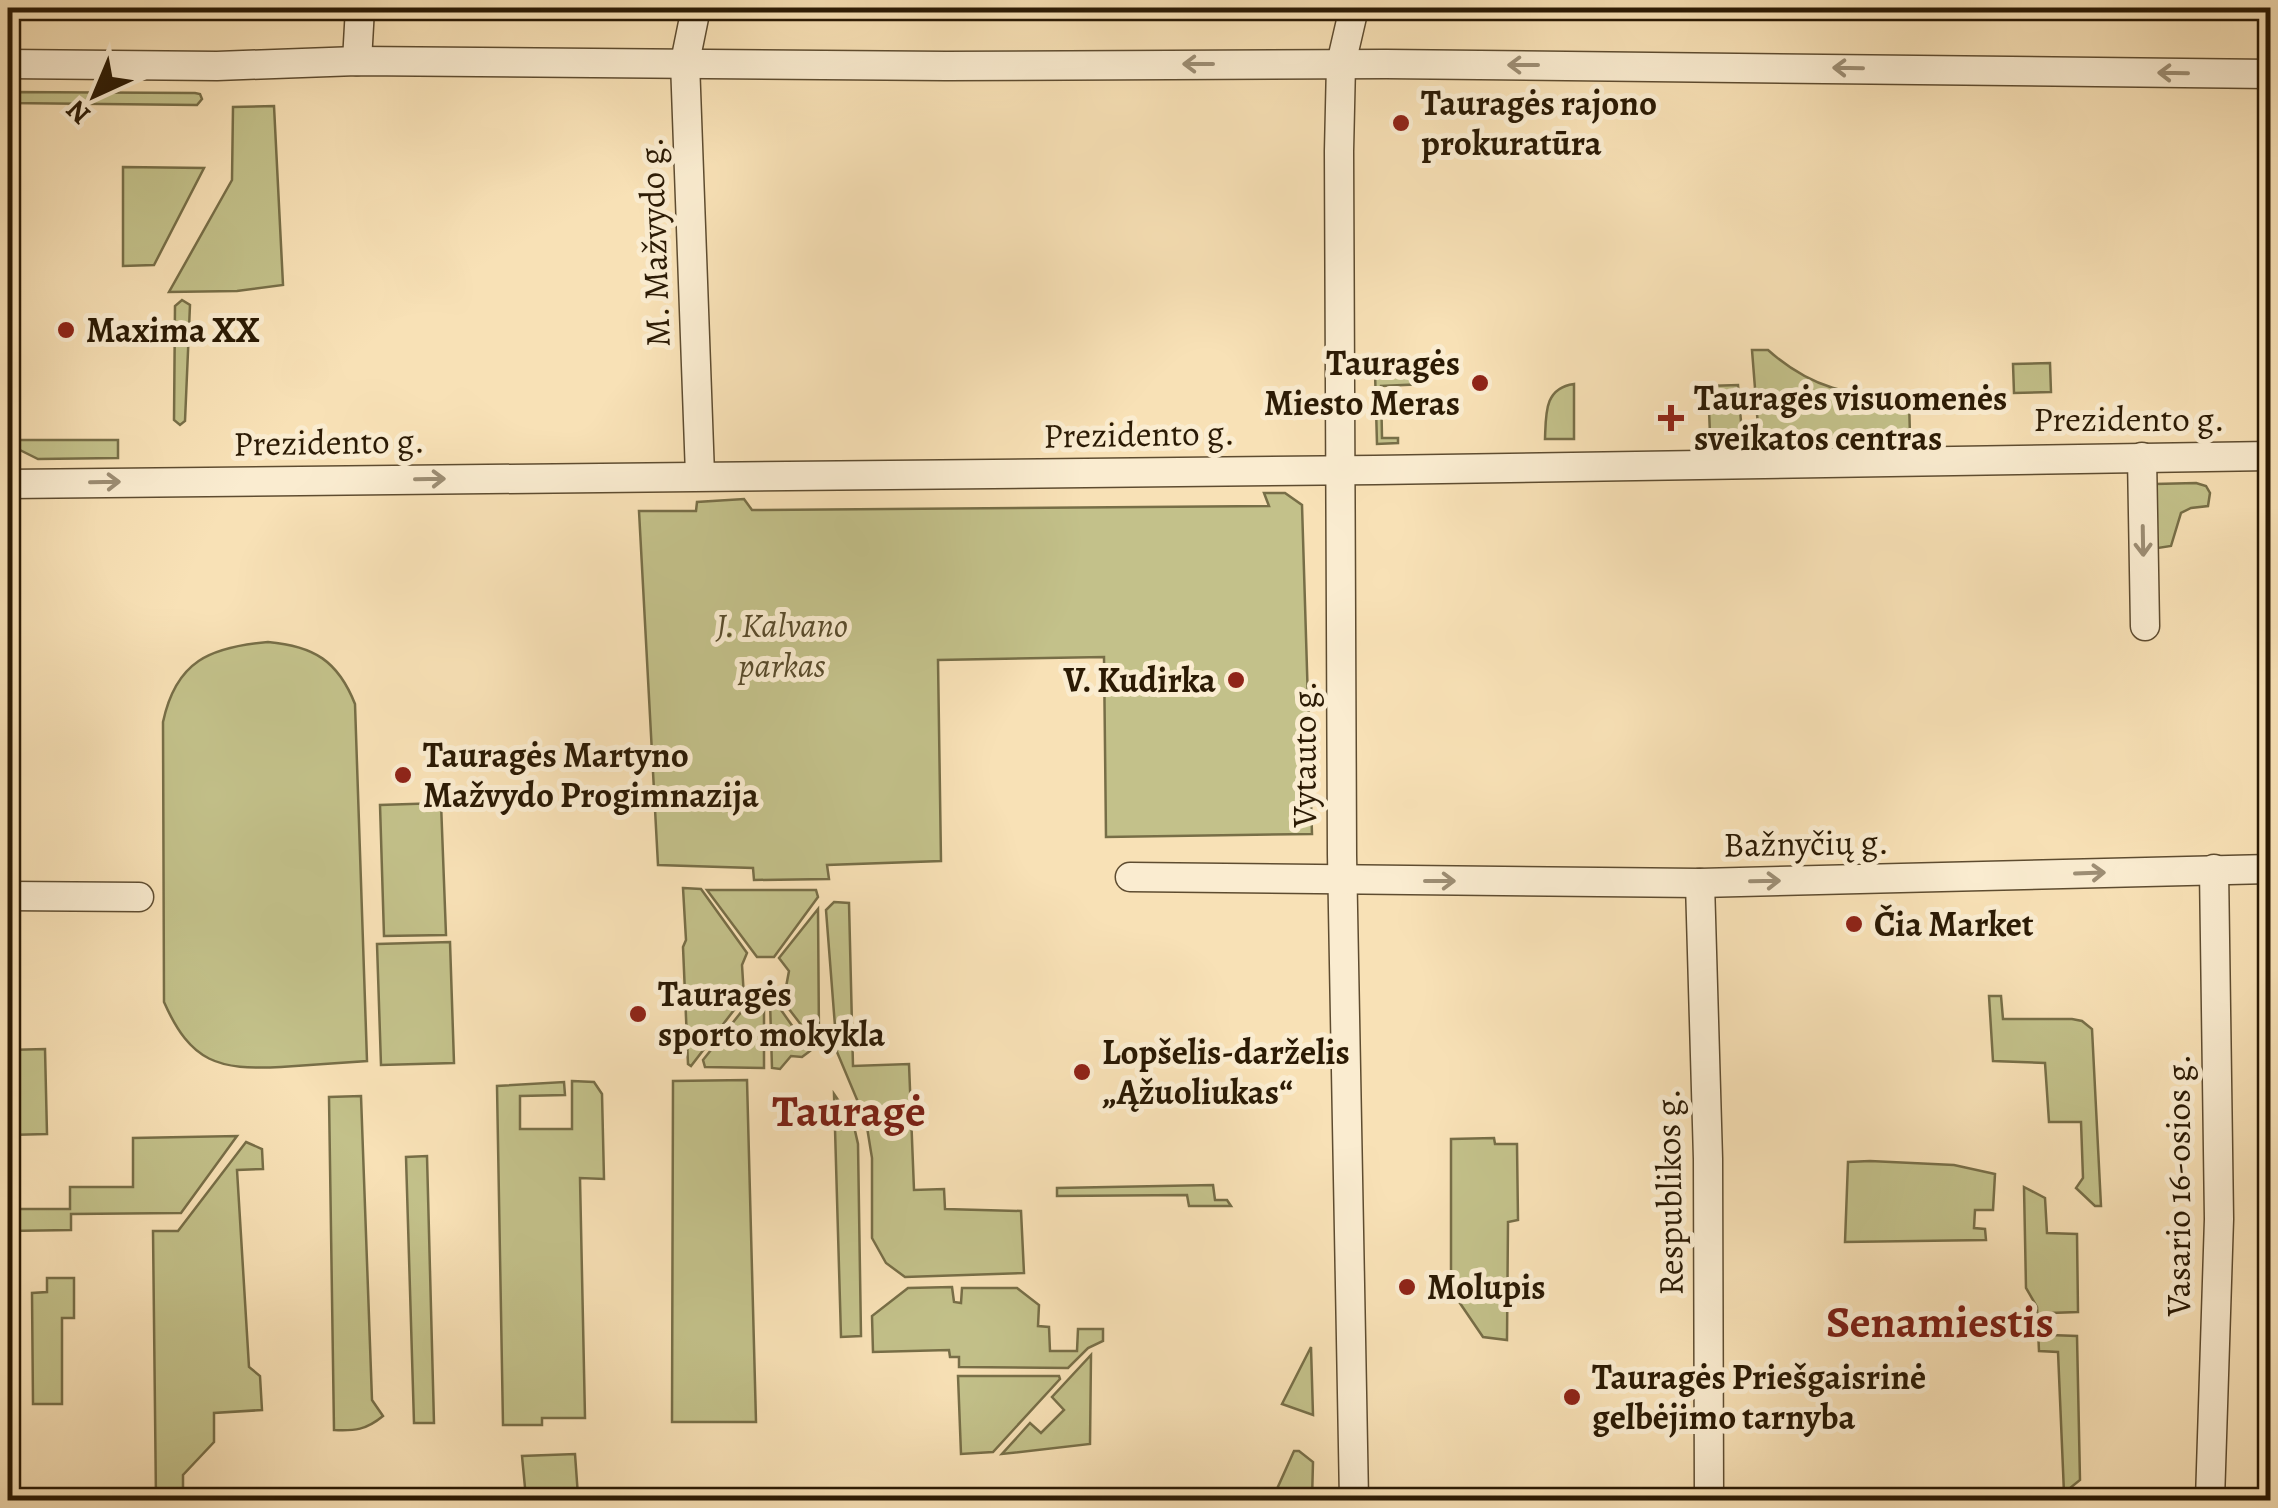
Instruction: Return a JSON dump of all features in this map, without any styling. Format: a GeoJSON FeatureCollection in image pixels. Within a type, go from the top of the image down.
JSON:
{"type":"FeatureCollection","features":[{"type":"Feature","properties":{"kind":"street"},"geometry":{"type":"LineString","coordinates":[[357,61],[360,8]]}},
{"type":"Feature","properties":{"kind":"street","name":"M. Mažvydo g."},"geometry":{"type":"LineString","coordinates":[[696,8],[685,62],[700,475]]}},
{"type":"Feature","properties":{"kind":"street","name":"Vytauto g."},"geometry":{"type":"LineString","coordinates":[[1354,8],[1342,64],[1340,470],[1342,880],[1354,1500]]}},
{"type":"Feature","properties":{"kind":"street"},"geometry":{"type":"LineString","coordinates":[[8,64],[1342,64],[2270,74]]}},
{"type":"Feature","properties":{"kind":"street","name":"Prezidento g."},"geometry":{"type":"LineString","coordinates":[[8,484],[2270,456]]}},
{"type":"Feature","properties":{"kind":"street"},"geometry":{"type":"LineString","coordinates":[[2142,457],[2145,626]]}},
{"type":"Feature","properties":{"kind":"street","name":"Vasario 16-osios g."},"geometry":{"type":"LineString","coordinates":[[2210,1500],[2219,1219],[2214,869]]}},
{"type":"Feature","properties":{"kind":"street","name":"Bažnyčių g."},"geometry":{"type":"LineString","coordinates":[[1130,876],[1700,883],[2270,869]]}},
{"type":"Feature","properties":{"kind":"street","name":"Respublikos g."},"geometry":{"type":"LineString","coordinates":[[1700,883],[1708,1160],[1710,1500]]}},
{"type":"Feature","properties":{"kind":"street"},"geometry":{"type":"LineString","coordinates":[[8,896],[139,898]]}},
{"type":"Feature","properties":{"kind":"green space"},"geometry":{"type":"Polygon","coordinates":[[[8,92],[195,93],[202,99],[197,105],[8,103],[8,92]]]}},
{"type":"Feature","properties":{"kind":"green space"},"geometry":{"type":"Polygon","coordinates":[[[274,106],[283,285],[237,291],[169,292],[232,180],[233,107],[274,106]]]}},
{"type":"Feature","properties":{"kind":"green space"},"geometry":{"type":"Polygon","coordinates":[[[123,167],[204,168],[154,265],[123,266],[123,167]]]}},
{"type":"Feature","properties":{"kind":"green space"},"geometry":{"type":"Polygon","coordinates":[[[182,300],[190,305],[185,421],[180,425],[174,420],[175,306],[182,300]]]}},
{"type":"Feature","properties":{"kind":"green space"},"geometry":{"type":"Polygon","coordinates":[[[1752,350],[1768,350],[1817,382],[1909,400],[1910,436],[1759,439],[1752,350]]]}},
{"type":"Feature","properties":{"kind":"green space"},"geometry":{"type":"Polygon","coordinates":[[[2050,363],[2051,392],[2014,393],[2013,364],[2050,363]]]}},
{"type":"Feature","properties":{"kind":"green space"},"geometry":{"type":"Polygon","coordinates":[[[1426,371],[1426,384],[1381,386],[1382,438],[1398,438],[1398,443],[1377,444],[1375,372],[1426,371]]]}},
{"type":"Feature","properties":{"kind":"green space"},"geometry":{"type":"Polygon","coordinates":[[[1574,384],[1574,439],[1545,439],[1552,397],[1564,386],[1574,384]]]}},
{"type":"Feature","properties":{"kind":"green space"},"geometry":{"type":"Polygon","coordinates":[[[1738,385],[1742,434],[1710,434],[1708,386],[1738,385]]]}},
{"type":"Feature","properties":{"kind":"green space"},"geometry":{"type":"Polygon","coordinates":[[[8,440],[118,440],[118,458],[38,459],[8,444],[8,440]]]}},
{"type":"Feature","properties":{"kind":"green space"},"geometry":{"type":"Polygon","coordinates":[[[2155,484],[2206,486],[2210,493],[2208,506],[2181,513],[2171,546],[2158,548],[2155,484]]]}},
{"type":"Feature","properties":{"kind":"green space","name":"J. Kalvano parkas"},"geometry":{"type":"Polygon","coordinates":[[[1264,493],[1285,493],[1302,505],[1312,834],[1106,837],[1104,657],[938,660],[941,861],[827,865],[829,879],[754,880],[753,868],[658,865],[639,511],[696,511],[697,502],[744,499],[752,510],[1269,506],[1264,493]]]}},
{"type":"Feature","properties":{"kind":"green space"},"geometry":{"type":"Polygon","coordinates":[[[268,642],[299,647],[322,658],[341,677],[355,704],[367,1061],[259,1068],[223,1064],[196,1050],[164,1002],[163,722],[169,701],[177,684],[199,661],[229,648],[268,642]]]}},
{"type":"Feature","properties":{"kind":"green space"},"geometry":{"type":"Polygon","coordinates":[[[441,803],[446,935],[384,936],[380,805],[441,803]]]}},
{"type":"Feature","properties":{"kind":"green space"},"geometry":{"type":"Polygon","coordinates":[[[683,888],[701,889],[747,953],[742,965],[744,997],[691,1066],[688,1064],[683,888]]]}},
{"type":"Feature","properties":{"kind":"green space"},"geometry":{"type":"Polygon","coordinates":[[[707,890],[816,890],[818,897],[774,957],[757,957],[707,890]]]}},
{"type":"Feature","properties":{"kind":"green space"},"geometry":{"type":"Polygon","coordinates":[[[834,902],[849,903],[853,1066],[909,1064],[914,1190],[944,1189],[945,1209],[1021,1211],[1024,1273],[905,1277],[886,1263],[872,1238],[872,1158],[866,1121],[837,1052],[826,910],[834,902]]]}},
{"type":"Feature","properties":{"kind":"green space"},"geometry":{"type":"Polygon","coordinates":[[[818,909],[819,1038],[815,1043],[779,996],[786,987],[789,971],[779,958],[818,909]]]}},
{"type":"Feature","properties":{"kind":"green space"},"geometry":{"type":"Polygon","coordinates":[[[450,942],[454,1063],[381,1065],[377,944],[450,942]]]}},
{"type":"Feature","properties":{"kind":"green space"},"geometry":{"type":"Polygon","coordinates":[[[1989,996],[2001,996],[2003,1019],[2072,1019],[2092,1029],[2101,1206],[2095,1206],[2076,1188],[2083,1178],[2081,1122],[2049,1122],[2045,1063],[1993,1061],[1989,996]]]}},
{"type":"Feature","properties":{"kind":"green space"},"geometry":{"type":"Polygon","coordinates":[[[774,1000],[810,1051],[802,1057],[791,1056],[780,1069],[772,1068],[770,1001],[774,1000]]]}},
{"type":"Feature","properties":{"kind":"green space"},"geometry":{"type":"Polygon","coordinates":[[[750,1001],[764,1004],[764,1068],[705,1067],[703,1060],[750,1001]]]}},
{"type":"Feature","properties":{"kind":"green space"},"geometry":{"type":"Polygon","coordinates":[[[45,1049],[47,1134],[8,1135],[8,1050],[45,1049]]]}},
{"type":"Feature","properties":{"kind":"green space"},"geometry":{"type":"Polygon","coordinates":[[[747,1080],[756,1422],[672,1422],[673,1081],[747,1080]]]}},
{"type":"Feature","properties":{"kind":"green space"},"geometry":{"type":"Polygon","coordinates":[[[572,1081],[594,1082],[602,1094],[604,1179],[580,1178],[585,1418],[542,1418],[542,1425],[503,1425],[497,1086],[564,1082],[565,1095],[520,1096],[520,1129],[572,1129],[572,1081]]]}},
{"type":"Feature","properties":{"kind":"green space"},"geometry":{"type":"Polygon","coordinates":[[[834,1094],[853,1122],[858,1144],[861,1336],[841,1337],[834,1094]]]}},
{"type":"Feature","properties":{"kind":"green space"},"geometry":{"type":"Polygon","coordinates":[[[361,1096],[372,1400],[383,1416],[360,1429],[334,1430],[329,1097],[361,1096]]]}},
{"type":"Feature","properties":{"kind":"green space"},"geometry":{"type":"Polygon","coordinates":[[[237,1136],[181,1213],[71,1214],[71,1230],[8,1231],[8,1209],[70,1209],[70,1187],[133,1187],[133,1138],[237,1136]]]}},
{"type":"Feature","properties":{"kind":"green space"},"geometry":{"type":"Polygon","coordinates":[[[1494,1138],[1495,1144],[1517,1144],[1518,1220],[1508,1222],[1507,1340],[1483,1337],[1451,1290],[1451,1139],[1494,1138]]]}},
{"type":"Feature","properties":{"kind":"green space"},"geometry":{"type":"Polygon","coordinates":[[[246,1142],[262,1149],[263,1169],[237,1170],[249,1367],[260,1376],[262,1410],[214,1413],[214,1442],[183,1475],[183,1500],[156,1500],[153,1231],[178,1231],[246,1142]]]}},
{"type":"Feature","properties":{"kind":"green space"},"geometry":{"type":"Polygon","coordinates":[[[427,1156],[434,1423],[414,1423],[406,1157],[427,1156]]]}},
{"type":"Feature","properties":{"kind":"green space"},"geometry":{"type":"Polygon","coordinates":[[[1848,1162],[1954,1165],[1995,1174],[1993,1210],[1975,1210],[1974,1228],[1985,1229],[1986,1240],[1845,1242],[1848,1162]]]}},
{"type":"Feature","properties":{"kind":"green space"},"geometry":{"type":"Polygon","coordinates":[[[1213,1185],[1215,1200],[1227,1200],[1231,1206],[1189,1206],[1187,1195],[1057,1196],[1057,1188],[1213,1185]]]}},
{"type":"Feature","properties":{"kind":"green space"},"geometry":{"type":"Polygon","coordinates":[[[2024,1187],[2045,1198],[2047,1233],[2077,1234],[2078,1312],[2050,1313],[2050,1335],[2077,1336],[2080,1480],[2064,1493],[2058,1352],[2039,1351],[2037,1307],[2026,1288],[2024,1187]]]}},
{"type":"Feature","properties":{"kind":"green space"},"geometry":{"type":"Polygon","coordinates":[[[47,1278],[74,1278],[74,1318],[62,1318],[62,1404],[33,1404],[32,1293],[47,1292],[47,1278]]]}},
{"type":"Feature","properties":{"kind":"green space"},"geometry":{"type":"Polygon","coordinates":[[[952,1287],[954,1302],[961,1303],[962,1288],[1017,1288],[1039,1305],[1038,1326],[1049,1327],[1050,1351],[1077,1351],[1078,1329],[1103,1329],[1103,1341],[1088,1348],[1068,1368],[959,1367],[959,1357],[950,1357],[949,1350],[873,1352],[872,1316],[908,1288],[952,1287]]]}},
{"type":"Feature","properties":{"kind":"green space"},"geometry":{"type":"Polygon","coordinates":[[[1311,1347],[1313,1415],[1282,1404],[1311,1347]]]}},
{"type":"Feature","properties":{"kind":"green space"},"geometry":{"type":"Polygon","coordinates":[[[1091,1355],[1090,1444],[1002,1454],[1030,1423],[1041,1433],[1064,1410],[1052,1397],[1091,1355]]]}},
{"type":"Feature","properties":{"kind":"green space"},"geometry":{"type":"Polygon","coordinates":[[[958,1376],[1060,1379],[993,1452],[961,1454],[958,1376]]]}},
{"type":"Feature","properties":{"kind":"green space"},"geometry":{"type":"Polygon","coordinates":[[[1294,1451],[1313,1462],[1312,1500],[1272,1500],[1294,1451]]]}},
{"type":"Feature","properties":{"kind":"green space"},"geometry":{"type":"Polygon","coordinates":[[[575,1454],[578,1496],[526,1498],[522,1456],[575,1454]]]}},
{"type":"Feature","properties":{"kind":"place","name":"Tauragės rajono prokuratūra"},"geometry":{"type":"Point","coordinates":[1401,123]}},
{"type":"Feature","properties":{"kind":"place","name":"Maxima XX"},"geometry":{"type":"Point","coordinates":[66,330]}},
{"type":"Feature","properties":{"kind":"place","name":"Tauragės Miesto Meras"},"geometry":{"type":"Point","coordinates":[1480,383]}},
{"type":"Feature","properties":{"kind":"place","name":"Tauragės visuomenės sveikatos centras"},"geometry":{"type":"Point","coordinates":[1671,418]}},
{"type":"Feature","properties":{"kind":"place","name":"V. Kudirka"},"geometry":{"type":"Point","coordinates":[1236,680]}},
{"type":"Feature","properties":{"kind":"place","name":"Tauragės Martyno Mažvydo Progimnazija"},"geometry":{"type":"Point","coordinates":[403,775]}},
{"type":"Feature","properties":{"kind":"place","name":"Čia Market"},"geometry":{"type":"Point","coordinates":[1854,924]}},
{"type":"Feature","properties":{"kind":"place","name":"Tauragės sporto mokykla"},"geometry":{"type":"Point","coordinates":[638,1014]}},
{"type":"Feature","properties":{"kind":"place","name":"Lopšelis-darželis „Ąžuoliukas“"},"geometry":{"type":"Point","coordinates":[1082,1072]}},
{"type":"Feature","properties":{"kind":"place","name":"Molupis"},"geometry":{"type":"Point","coordinates":[1407,1287]}},
{"type":"Feature","properties":{"kind":"place","name":"Tauragės Priešgaisrinė gelbėjimo tarnyba"},"geometry":{"type":"Point","coordinates":[1572,1397]}},
{"type":"Feature","properties":{"kind":"district","name":"Tauragė"},"geometry":{"type":"Point","coordinates":[849,1111]}},
{"type":"Feature","properties":{"kind":"district","name":"Senamiestis"},"geometry":{"type":"Point","coordinates":[1940,1322]}}]}
